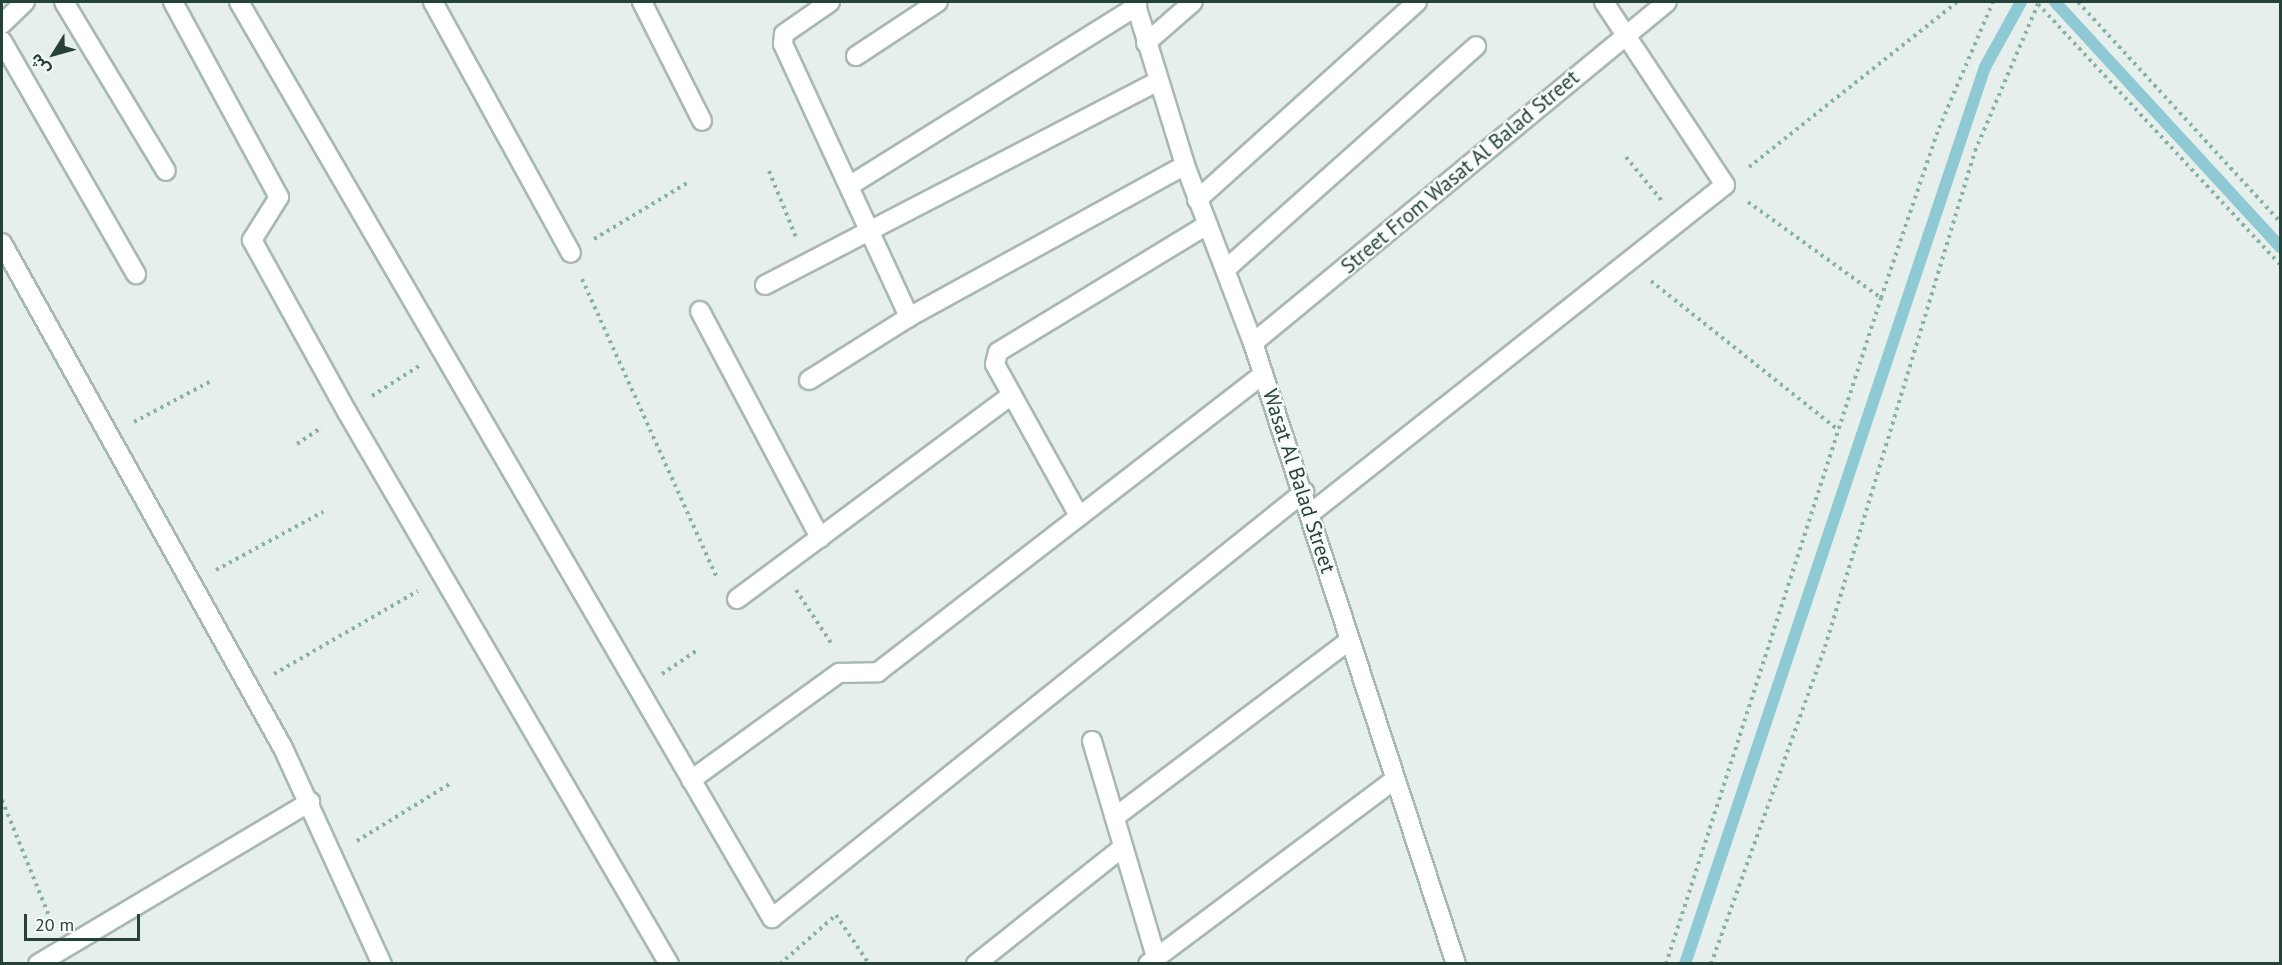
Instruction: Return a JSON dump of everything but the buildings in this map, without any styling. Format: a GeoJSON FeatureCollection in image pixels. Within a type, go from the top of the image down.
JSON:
{"type":"FeatureCollection","features":[{"type":"Feature","properties":{"kind":"street"},"geometry":{"type":"LineString","coordinates":[[2,24],[25,2]]}},
{"type":"Feature","properties":{"kind":"street"},"geometry":{"type":"LineString","coordinates":[[64,2],[166,171]]}},
{"type":"Feature","properties":{"kind":"street"},"geometry":{"type":"LineString","coordinates":[[173,2],[278,193],[277,205],[255,228],[252,240],[346,412],[669,963]]}},
{"type":"Feature","properties":{"kind":"street"},"geometry":{"type":"LineString","coordinates":[[239,2],[772,918],[1304,492]]}},
{"type":"Feature","properties":{"kind":"street"},"geometry":{"type":"LineString","coordinates":[[433,2],[571,253]]}},
{"type":"Feature","properties":{"kind":"street"},"geometry":{"type":"LineString","coordinates":[[642,2],[702,121]]}},
{"type":"Feature","properties":{"kind":"street"},"geometry":{"type":"LineString","coordinates":[[830,2],[782,41],[909,317]]}},
{"type":"Feature","properties":{"kind":"street"},"geometry":{"type":"LineString","coordinates":[[856,56],[938,2]]}},
{"type":"Feature","properties":{"kind":"street"},"geometry":{"type":"LineString","coordinates":[[1146,44],[1193,2]]}},
{"type":"Feature","properties":{"kind":"street"},"geometry":{"type":"LineString","coordinates":[[1197,200],[1417,2]]}},
{"type":"Feature","properties":{"kind":"street"},"geometry":{"type":"LineString","coordinates":[[1311,513],[1725,185],[1624,36],[1604,2]]}},
{"type":"Feature","properties":{"kind":"street","name":"Street From Wasat Al Balad Street"},"geometry":{"type":"LineString","coordinates":[[1253,343],[1667,2]]}},
{"type":"Feature","properties":{"kind":"street"},"geometry":{"type":"LineString","coordinates":[[849,186],[1136,4]]}},
{"type":"Feature","properties":{"kind":"street","name":"Wasat Al Balad Street"},"geometry":{"type":"LineString","coordinates":[[1136,4],[1157,82],[1197,200],[1226,269],[1253,343],[1311,513],[1451,961]]}},
{"type":"Feature","properties":{"kind":"street"},"geometry":{"type":"LineString","coordinates":[[2,41],[136,274]]}},
{"type":"Feature","properties":{"kind":"street"},"geometry":{"type":"LineString","coordinates":[[1226,269],[1476,46]]}},
{"type":"Feature","properties":{"kind":"street"},"geometry":{"type":"LineString","coordinates":[[765,285],[1157,82]]}},
{"type":"Feature","properties":{"kind":"street"},"geometry":{"type":"LineString","coordinates":[[809,380],[909,317],[1185,165]]}},
{"type":"Feature","properties":{"kind":"street"},"geometry":{"type":"LineString","coordinates":[[1079,516],[995,364],[998,352],[1207,225]]}},
{"type":"Feature","properties":{"kind":"street"},"geometry":{"type":"LineString","coordinates":[[2,243],[250,687],[310,802],[332,856],[382,963]]}},
{"type":"Feature","properties":{"kind":"street"},"geometry":{"type":"LineString","coordinates":[[700,312],[820,538]]}},
{"type":"Feature","properties":{"kind":"street"},"geometry":{"type":"LineString","coordinates":[[691,780],[835,675],[850,672],[878,672],[1263,374]]}},
{"type":"Feature","properties":{"kind":"street"},"geometry":{"type":"LineString","coordinates":[[738,599],[1012,394]]}},
{"type":"Feature","properties":{"kind":"street"},"geometry":{"type":"LineString","coordinates":[[1115,816],[1350,640]]}},
{"type":"Feature","properties":{"kind":"street"},"geometry":{"type":"LineString","coordinates":[[1092,741],[1115,816],[1152,960],[1393,781]]}},
{"type":"Feature","properties":{"kind":"street"},"geometry":{"type":"LineString","coordinates":[[38,963],[62,946],[310,802]]}},
{"type":"Feature","properties":{"kind":"street"},"geometry":{"type":"LineString","coordinates":[[976,963],[1123,847]]}},
{"type":"Feature","properties":{"kind":"path"},"geometry":{"type":"LineString","coordinates":[[1881,298],[1725,185],[1958,2]]}},
{"type":"Feature","properties":{"kind":"path"},"geometry":{"type":"LineString","coordinates":[[1666,963],[1881,298],[1939,128],[1993,2]]}},
{"type":"Feature","properties":{"kind":"path"},"geometry":{"type":"LineString","coordinates":[[2078,2],[2280,222]]}},
{"type":"Feature","properties":{"kind":"path"},"geometry":{"type":"LineString","coordinates":[[1711,963],[1825,647],[1975,151],[2038,3],[2280,264]]}},
{"type":"Feature","properties":{"kind":"path"},"geometry":{"type":"LineString","coordinates":[[1626,157],[1679,222]]}},
{"type":"Feature","properties":{"kind":"path"},"geometry":{"type":"LineString","coordinates":[[769,171],[806,264]]}},
{"type":"Feature","properties":{"kind":"path"},"geometry":{"type":"LineString","coordinates":[[689,182],[571,253],[728,601],[738,599]]}},
{"type":"Feature","properties":{"kind":"path"},"geometry":{"type":"LineString","coordinates":[[1627,262],[1838,430]]}},
{"type":"Feature","properties":{"kind":"path"},"geometry":{"type":"LineString","coordinates":[[346,412],[442,352]]}},
{"type":"Feature","properties":{"kind":"path"},"geometry":{"type":"LineString","coordinates":[[109,435],[213,380]]}},
{"type":"Feature","properties":{"kind":"path"},"geometry":{"type":"LineString","coordinates":[[192,583],[323,512]]}},
{"type":"Feature","properties":{"kind":"path"},"geometry":{"type":"LineString","coordinates":[[781,568],[850,672]]}},
{"type":"Feature","properties":{"kind":"path"},"geometry":{"type":"LineString","coordinates":[[250,687],[444,576]]}},
{"type":"Feature","properties":{"kind":"path"},"geometry":{"type":"LineString","coordinates":[[639,689],[696,651]]}},
{"type":"Feature","properties":{"kind":"path"},"geometry":{"type":"LineString","coordinates":[[332,856],[451,783]]}},
{"type":"Feature","properties":{"kind":"path"},"geometry":{"type":"LineString","coordinates":[[2,800],[62,946]]}},
{"type":"Feature","properties":{"kind":"path"},"geometry":{"type":"LineString","coordinates":[[780,963],[837,915],[869,963]]}},
{"type":"Feature","properties":{"kind":"waterway"},"geometry":{"type":"LineString","coordinates":[[1685,964],[1985,67],[2021,2]]}},
{"type":"Feature","properties":{"kind":"waterway"},"geometry":{"type":"LineString","coordinates":[[2055,2],[2280,247]]}}]}
